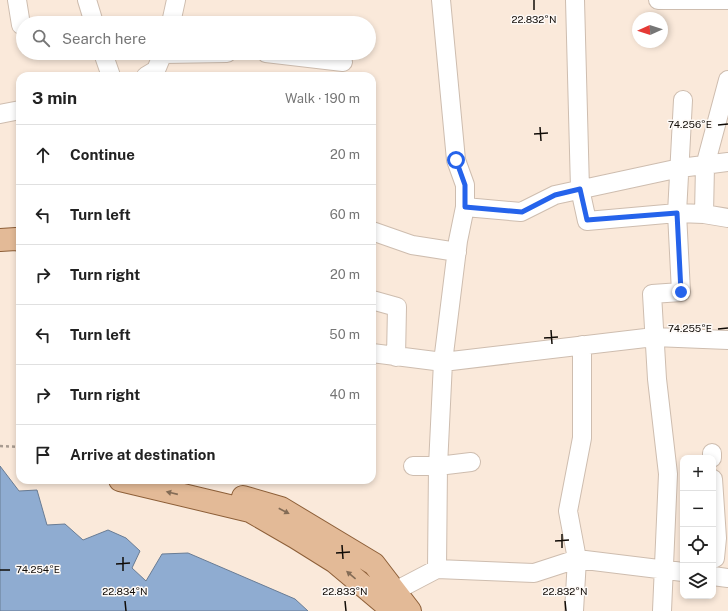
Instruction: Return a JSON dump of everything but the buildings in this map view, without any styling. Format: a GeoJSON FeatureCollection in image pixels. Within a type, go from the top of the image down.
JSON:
{"type":"FeatureCollection","features":[{"type":"Feature","properties":{"kind":"main road"},"geometry":{"type":"LineString","coordinates":[[0,240],[16,239]]}},
{"type":"Feature","properties":{"kind":"main road"},"geometry":{"type":"LineString","coordinates":[[137,484],[250,511],[295,536],[335,562],[386,605],[392,601]]}},
{"type":"Feature","properties":{"kind":"main road"},"geometry":{"type":"LineString","coordinates":[[194,484],[281,508],[374,564],[392,601],[410,611]]}},
{"type":"Feature","properties":{"kind":"street"},"geometry":{"type":"LineString","coordinates":[[17,0],[20,16]]}},
{"type":"Feature","properties":{"kind":"street"},"geometry":{"type":"LineString","coordinates":[[87,0],[92,16]]}},
{"type":"Feature","properties":{"kind":"street"},"geometry":{"type":"LineString","coordinates":[[173,16],[176,0]]}},
{"type":"Feature","properties":{"kind":"street"},"geometry":{"type":"LineString","coordinates":[[437,569],[438,466],[444,362],[457,252],[465,207],[465,185],[456,160],[441,0]]}},
{"type":"Feature","properties":{"kind":"street"},"geometry":{"type":"LineString","coordinates":[[575,0],[580,189],[587,220],[677,213],[704,214],[728,218]]}},
{"type":"Feature","properties":{"kind":"street"},"geometry":{"type":"LineString","coordinates":[[658,0],[728,0]]}},
{"type":"Feature","properties":{"kind":"street"},"geometry":{"type":"LineString","coordinates":[[105,60],[110,72]]}},
{"type":"Feature","properties":{"kind":"street"},"geometry":{"type":"LineString","coordinates":[[153,72],[156,70],[160,60]]}},
{"type":"Feature","properties":{"kind":"street"},"geometry":{"type":"LineString","coordinates":[[326,60],[343,62]]}},
{"type":"Feature","properties":{"kind":"street"},"geometry":{"type":"LineString","coordinates":[[704,214],[705,166],[728,80]]}},
{"type":"Feature","properties":{"kind":"street"},"geometry":{"type":"LineString","coordinates":[[662,611],[665,570],[668,474],[657,379],[652,294],[681,292],[677,213],[684,100]]}},
{"type":"Feature","properties":{"kind":"street"},"geometry":{"type":"LineString","coordinates":[[0,114],[16,111]]}},
{"type":"Feature","properties":{"kind":"street"},"geometry":{"type":"LineString","coordinates":[[465,207],[522,212],[555,195],[680,168],[728,162]]}},
{"type":"Feature","properties":{"kind":"street"},"geometry":{"type":"LineString","coordinates":[[376,232],[412,245],[457,252]]}},
{"type":"Feature","properties":{"kind":"street"},"geometry":{"type":"LineString","coordinates":[[376,301],[397,307],[396,357]]}},
{"type":"Feature","properties":{"kind":"street"},"geometry":{"type":"LineString","coordinates":[[376,354],[444,362],[654,337],[728,340]]}},
{"type":"Feature","properties":{"kind":"street"},"geometry":{"type":"LineString","coordinates":[[574,611],[577,559],[568,511],[582,438],[582,345]]}},
{"type":"Feature","properties":{"kind":"street"},"geometry":{"type":"LineString","coordinates":[[413,466],[438,466],[471,462]]}},
{"type":"Feature","properties":{"kind":"street"},"geometry":{"type":"LineString","coordinates":[[714,491],[717,538],[716,548]]}},
{"type":"Feature","properties":{"kind":"street"},"geometry":{"type":"LineString","coordinates":[[392,601],[437,569],[534,572],[577,559],[680,572]]}},
{"type":"Feature","properties":{"kind":"street"},"geometry":{"type":"LineString","coordinates":[[716,576],[728,578]]}},
{"type":"Feature","properties":{"kind":"path"},"geometry":{"type":"LineString","coordinates":[[0,446],[16,447]]}},
{"type":"Feature","properties":{"kind":"water"},"geometry":{"type":"Polygon","coordinates":[[[0,466],[19,491],[37,490],[47,525],[65,524],[83,540],[108,530],[126,538],[140,551],[132,568],[146,581],[162,554],[188,553],[295,599],[308,611],[0,611],[0,466]]]}},
{"type":"Feature","properties":{"kind":"route"},"geometry":{"type":"LineString","coordinates":[[456,160],[465,185],[465,207],[522,212],[555,195],[580,189],[587,220],[677,213],[681,292]]}}]}
